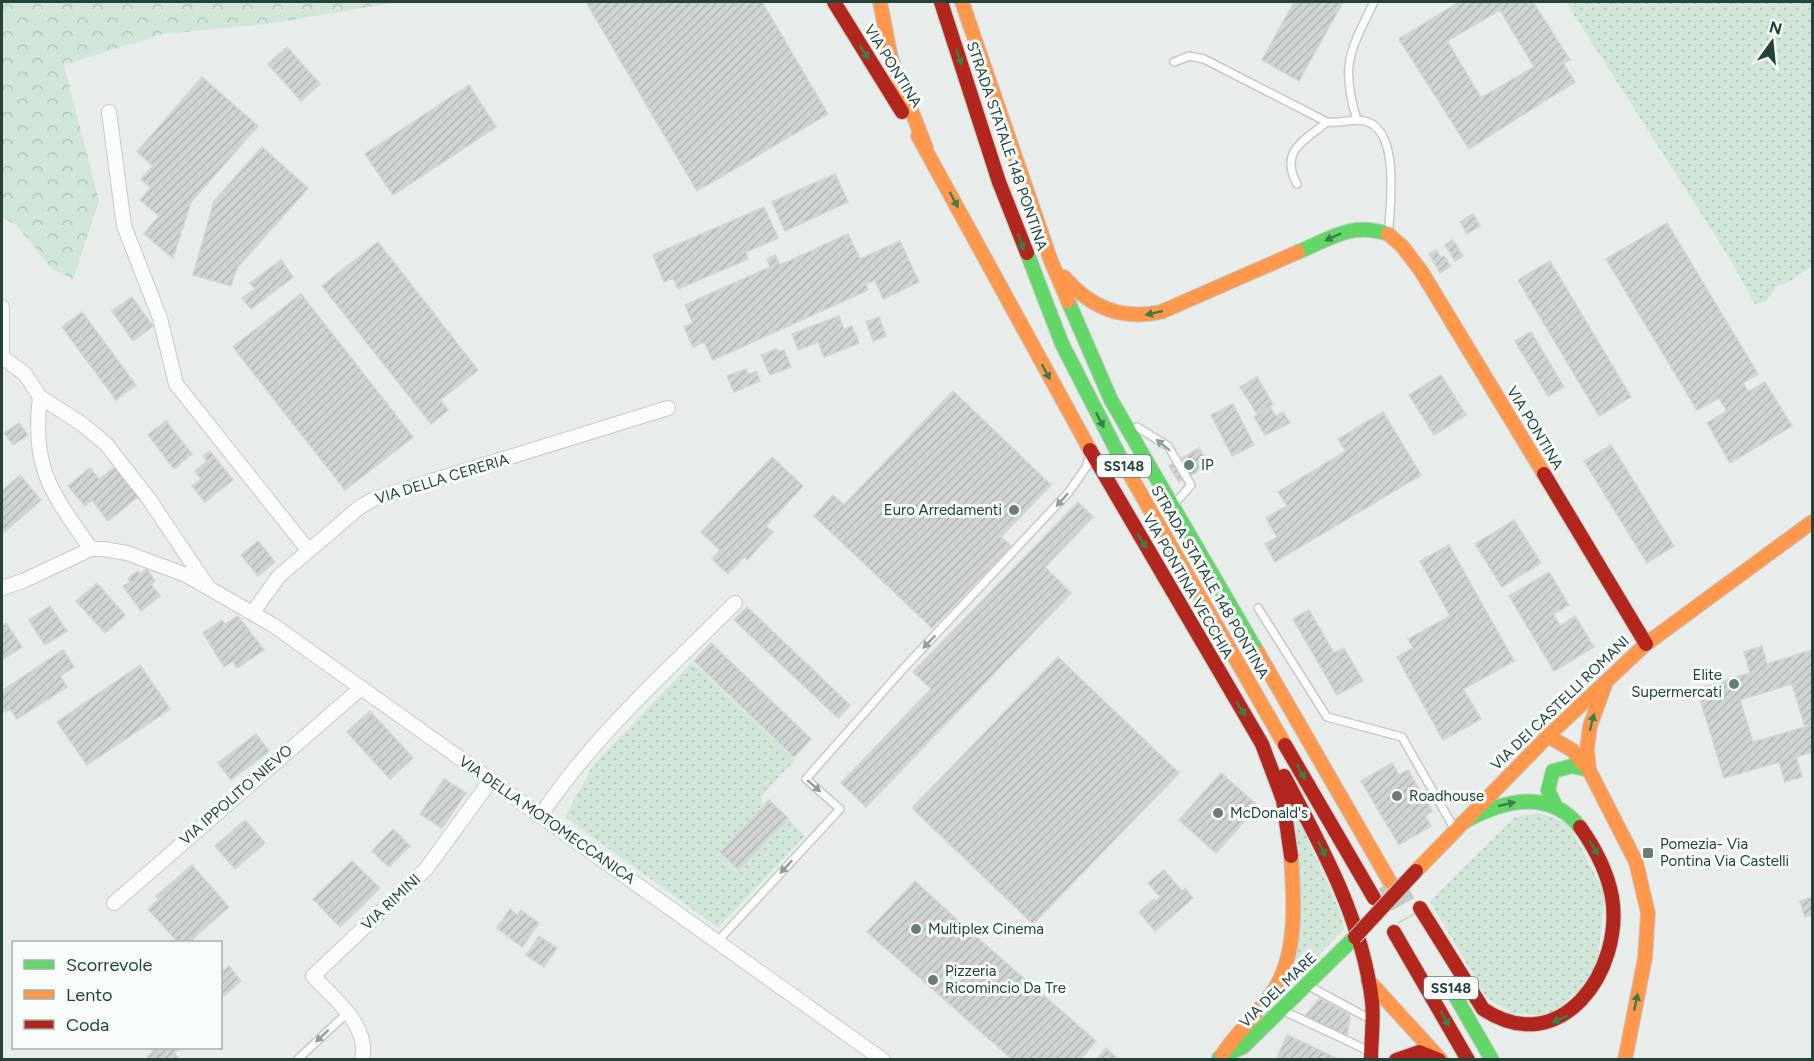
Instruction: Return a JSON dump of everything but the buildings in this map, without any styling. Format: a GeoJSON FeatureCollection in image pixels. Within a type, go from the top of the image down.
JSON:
{"type":"FeatureCollection","features":[{"type":"Feature","properties":{"kind":"main road","name":"VIA PONTINA"},"geometry":{"type":"LineString","coordinates":[[834,2],[926,148]]}},
{"type":"Feature","properties":{"kind":"main road"},"geometry":{"type":"LineString","coordinates":[[880,2],[896,73],[926,148]]}},
{"type":"Feature","properties":{"kind":"main road","name":"STRADA STATALE 148 PONTINA"},"geometry":{"type":"LineString","coordinates":[[941,2],[999,182],[1062,344],[1135,486],[1374,898]]}},
{"type":"Feature","properties":{"kind":"main road","name":"STRADA STATALE 148 PONTINA"},"geometry":{"type":"LineString","coordinates":[[962,2],[1051,261],[1119,417],[1356,822],[1393,878]]}},
{"type":"Feature","properties":{"kind":"main road","name":"VIA PONTINA VECCHIA"},"geometry":{"type":"LineString","coordinates":[[926,148],[1089,450],[1262,744],[1282,798],[1287,820],[1291,880],[1289,952],[1276,987],[1233,1037],[1220,1057]]}},
{"type":"Feature","properties":{"kind":"main road"},"geometry":{"type":"LineString","coordinates":[[1051,261],[1074,291],[1097,307],[1120,314],[1144,315],[1161,312],[1352,229],[1370,228],[1388,234]]}},
{"type":"Feature","properties":{"kind":"main road","name":"VIA PONTINA"},"geometry":{"type":"LineString","coordinates":[[1388,234],[1402,246],[1420,270],[1646,644]]}},
{"type":"Feature","properties":{"kind":"main road","name":"VIA DEI CASTELLI ROMANI"},"geometry":{"type":"LineString","coordinates":[[1355,937],[1459,826],[1609,677],[1646,644],[1812,522]]}},
{"type":"Feature","properties":{"kind":"main road"},"geometry":{"type":"LineString","coordinates":[[1589,770],[1587,749],[1590,726],[1609,677]]}},
{"type":"Feature","properties":{"kind":"main road"},"geometry":{"type":"LineString","coordinates":[[1548,736],[1572,750],[1589,770],[1629,845],[1646,895],[1648,934],[1645,958],[1625,1059]]}},
{"type":"Feature","properties":{"kind":"main road"},"geometry":{"type":"LineString","coordinates":[[1262,744],[1289,786],[1322,847],[1352,915],[1355,937],[1368,980],[1372,1020],[1371,1056]]}},
{"type":"Feature","properties":{"kind":"main road"},"geometry":{"type":"LineString","coordinates":[[1428,947],[1415,912],[1473,997],[1486,1012],[1506,1023],[1534,1027],[1558,1021],[1573,1012],[1593,991],[1606,968],[1613,929],[1607,876],[1598,854],[1579,826],[1555,805],[1548,790],[1549,779],[1553,771],[1572,766],[1589,770]]}},
{"type":"Feature","properties":{"kind":"main road"},"geometry":{"type":"LineString","coordinates":[[1459,826],[1485,810],[1514,802],[1531,801],[1555,805]]}},
{"type":"Feature","properties":{"kind":"main road","name":"SS148"},"geometry":{"type":"LineString","coordinates":[[1394,932],[1468,1059]]}},
{"type":"Feature","properties":{"kind":"main road","name":"VIA DEL MARE"},"geometry":{"type":"LineString","coordinates":[[1220,1057],[1243,1047],[1355,937]]}},
{"type":"Feature","properties":{"kind":"main road","name":"SS148"},"geometry":{"type":"LineString","coordinates":[[1445,978],[1492,1059]]}},
{"type":"Feature","properties":{"kind":"main road"},"geometry":{"type":"LineString","coordinates":[[1368,980],[1440,1059]]}},
{"type":"Feature","properties":{"kind":"main road"},"geometry":{"type":"LineString","coordinates":[[1396,1059],[1416,1052],[1440,1059]]}},
{"type":"Feature","properties":{"kind":"street"},"geometry":{"type":"LineString","coordinates":[[109,112],[123,221],[162,327],[176,384],[308,550]]}},
{"type":"Feature","properties":{"kind":"street","name":"VIA DELLA MOTOMECCANICA"},"geometry":{"type":"LineString","coordinates":[[2,307],[2,357],[25,374],[40,397],[82,424],[106,444],[149,499],[207,586]]}},
{"type":"Feature","properties":{"kind":"street"},"geometry":{"type":"LineString","coordinates":[[2,588],[33,577],[91,549],[60,504],[44,472],[36,435],[40,397]]}},
{"type":"Feature","properties":{"kind":"street","name":"VIA DELLA CERERIA"},"geometry":{"type":"LineString","coordinates":[[253,612],[271,584],[308,550],[374,499],[668,408]]}},
{"type":"Feature","properties":{"kind":"street","name":"VIA DELLA MOTOMECCANICA"},"geometry":{"type":"LineString","coordinates":[[91,549],[118,551],[144,559],[207,586],[253,612],[883,1059]]}},
{"type":"Feature","properties":{"kind":"street"},"geometry":{"type":"LineString","coordinates":[[541,815],[594,744],[735,603]]}},
{"type":"Feature","properties":{"kind":"street","name":"VIA IPPOLITO NIEVO"},"geometry":{"type":"LineString","coordinates":[[114,903],[360,689]]}},
{"type":"Feature","properties":{"kind":"street","name":"VIA RIMINI"},"geometry":{"type":"LineString","coordinates":[[362,1059],[362,1035],[347,1013],[313,975],[433,861],[491,780]]}},
{"type":"Feature","properties":{"kind":"lane"},"geometry":{"type":"LineString","coordinates":[[1358,120],[1348,89],[1347,65],[1374,2]]}},
{"type":"Feature","properties":{"kind":"lane"},"geometry":{"type":"LineString","coordinates":[[1174,62],[1189,56],[1204,60],[1327,122],[1358,120],[1377,128],[1386,145],[1392,176],[1388,234]]}},
{"type":"Feature","properties":{"kind":"lane"},"geometry":{"type":"LineString","coordinates":[[1297,184],[1290,172],[1290,159],[1296,148],[1327,122]]}},
{"type":"Feature","properties":{"kind":"lane"},"geometry":{"type":"LineString","coordinates":[[1119,417],[1168,446],[1191,485],[1171,508]]}},
{"type":"Feature","properties":{"kind":"lane"},"geometry":{"type":"LineString","coordinates":[[717,942],[840,809],[806,779],[903,669],[1068,493],[1087,466],[1089,450]]}},
{"type":"Feature","properties":{"kind":"lane"},"geometry":{"type":"LineString","coordinates":[[1258,608],[1327,717],[1402,737],[1459,826]]}},
{"type":"Feature","properties":{"kind":"lane"},"geometry":{"type":"LineString","coordinates":[[1307,985],[1372,1020]]}},
{"type":"Feature","properties":{"kind":"lane"},"geometry":{"type":"LineString","coordinates":[[1282,1010],[1371,1056]]}},
{"type":"Feature","properties":{"kind":"lane"},"geometry":{"type":"LineString","coordinates":[[297,1059],[347,1013]]}},
{"type":"Feature","properties":{"kind":"green space"},"geometry":{"type":"Polygon","coordinates":[[[2,2],[399,2],[268,24],[163,34],[64,65],[99,201],[73,279],[52,269],[16,225],[2,217],[2,2]]]}},
{"type":"Feature","properties":{"kind":"green space"},"geometry":{"type":"Polygon","coordinates":[[[1566,2],[1812,2],[1812,266],[1792,280],[1776,287],[1767,301],[1755,304],[1727,254],[1566,2]]]}},
{"type":"Feature","properties":{"kind":"green space"},"geometry":{"type":"Polygon","coordinates":[[[692,662],[795,760],[761,796],[763,804],[719,852],[737,872],[788,819],[805,836],[718,928],[565,817],[592,767],[692,662]]]}},
{"type":"Feature","properties":{"kind":"green space"},"geometry":{"type":"Polygon","coordinates":[[[1292,804],[1340,912],[1344,929],[1287,988],[1292,804]]]}},
{"type":"Feature","properties":{"kind":"green space"},"geometry":{"type":"Polygon","coordinates":[[[1540,813],[1569,824],[1605,895],[1596,977],[1551,1015],[1512,1014],[1486,997],[1430,901],[1513,819],[1540,813]]]}},
{"type":"Feature","properties":{"kind":"tunnel"},"geometry":{"type":"LineString","coordinates":[[1390,882],[1410,917]]}},
{"type":"Feature","properties":{"kind":"traffic: fast"},"geometry":{"type":"LineString","coordinates":[[1298,252],[1342,233],[1363,230],[1388,234]]}},
{"type":"Feature","properties":{"kind":"traffic: fast"},"geometry":{"type":"LineString","coordinates":[[1027,253],[1062,344],[1122,461]]}},
{"type":"Feature","properties":{"kind":"traffic: fast"},"geometry":{"type":"LineString","coordinates":[[1068,301],[1111,400],[1258,653]]}},
{"type":"Feature","properties":{"kind":"traffic: fast"},"geometry":{"type":"LineString","coordinates":[[1555,805],[1548,790],[1553,771],[1572,766],[1589,770]]}},
{"type":"Feature","properties":{"kind":"traffic: fast"},"geometry":{"type":"LineString","coordinates":[[1462,823],[1508,804],[1539,802],[1554,806],[1567,814],[1580,827]]}},
{"type":"Feature","properties":{"kind":"traffic: fast"},"geometry":{"type":"LineString","coordinates":[[1219,1058],[1243,1047],[1355,937]]}},
{"type":"Feature","properties":{"kind":"traffic: fast"},"geometry":{"type":"LineString","coordinates":[[1453,992],[1492,1060]]}},
{"type":"Feature","properties":{"kind":"traffic: slow"},"geometry":{"type":"LineString","coordinates":[[880,2],[891,58],[926,148]]}},
{"type":"Feature","properties":{"kind":"traffic: slow"},"geometry":{"type":"LineString","coordinates":[[962,2],[1051,261],[1068,301]]}},
{"type":"Feature","properties":{"kind":"traffic: slow"},"geometry":{"type":"LineString","coordinates":[[918,136],[1090,450]]}},
{"type":"Feature","properties":{"kind":"traffic: slow"},"geometry":{"type":"LineString","coordinates":[[1388,234],[1402,246],[1421,271],[1544,474]]}},
{"type":"Feature","properties":{"kind":"traffic: slow"},"geometry":{"type":"LineString","coordinates":[[1064,277],[1074,288],[1096,304],[1120,313],[1146,314],[1161,312],[1298,252]]}},
{"type":"Feature","properties":{"kind":"traffic: slow"},"geometry":{"type":"LineString","coordinates":[[1122,461],[1285,745]]}},
{"type":"Feature","properties":{"kind":"traffic: slow"},"geometry":{"type":"LineString","coordinates":[[1416,871],[1548,736],[1646,644],[1812,522]]}},
{"type":"Feature","properties":{"kind":"traffic: slow"},"geometry":{"type":"LineString","coordinates":[[1258,653],[1390,882]]}},
{"type":"Feature","properties":{"kind":"traffic: slow"},"geometry":{"type":"LineString","coordinates":[[1605,685],[1590,726],[1587,749],[1589,770],[1636,862],[1648,913],[1645,958],[1625,1060]]}},
{"type":"Feature","properties":{"kind":"traffic: slow"},"geometry":{"type":"LineString","coordinates":[[1548,736],[1572,750],[1589,770]]}},
{"type":"Feature","properties":{"kind":"traffic: slow"},"geometry":{"type":"LineString","coordinates":[[1222,1055],[1268,998],[1282,975],[1293,925],[1291,856]]}},
{"type":"Feature","properties":{"kind":"traffic: slow"},"geometry":{"type":"LineString","coordinates":[[1368,980],[1441,1060]]}},
{"type":"Feature","properties":{"kind":"traffic: jam"},"geometry":{"type":"LineString","coordinates":[[834,2],[902,112]]}},
{"type":"Feature","properties":{"kind":"traffic: jam"},"geometry":{"type":"LineString","coordinates":[[941,2],[999,182],[1027,253]]}},
{"type":"Feature","properties":{"kind":"traffic: jam"},"geometry":{"type":"LineString","coordinates":[[1090,450],[1262,744],[1283,800],[1291,856]]}},
{"type":"Feature","properties":{"kind":"traffic: jam"},"geometry":{"type":"LineString","coordinates":[[1544,474],[1646,644]]}},
{"type":"Feature","properties":{"kind":"traffic: jam"},"geometry":{"type":"LineString","coordinates":[[1285,745],[1374,898]]}},
{"type":"Feature","properties":{"kind":"traffic: jam"},"geometry":{"type":"LineString","coordinates":[[1284,776],[1326,857],[1350,912],[1359,941],[1372,1001],[1371,1060]]}},
{"type":"Feature","properties":{"kind":"traffic: jam"},"geometry":{"type":"LineString","coordinates":[[1420,908],[1483,1009],[1511,1022],[1538,1024],[1561,1016],[1581,1000],[1597,978],[1608,953],[1613,925],[1612,897],[1604,869],[1580,827]]}},
{"type":"Feature","properties":{"kind":"traffic: jam"},"geometry":{"type":"LineString","coordinates":[[1355,937],[1416,871]]}},
{"type":"Feature","properties":{"kind":"traffic: jam"},"geometry":{"type":"LineString","coordinates":[[1394,932],[1468,1060]]}},
{"type":"Feature","properties":{"kind":"traffic: jam"},"geometry":{"type":"LineString","coordinates":[[1396,1060],[1419,1052],[1439,1060]]}},
{"type":"Feature","properties":{"kind":"place","name":"IP"},"geometry":{"type":"Point","coordinates":[1189,465]}},
{"type":"Feature","properties":{"kind":"place","name":"Euro Arredamenti"},"geometry":{"type":"Point","coordinates":[1014,510]}},
{"type":"Feature","properties":{"kind":"place","name":"Elite Supermercati"},"geometry":{"type":"Point","coordinates":[1734,684]}},
{"type":"Feature","properties":{"kind":"place","name":"Roadhouse"},"geometry":{"type":"Point","coordinates":[1397,796]}},
{"type":"Feature","properties":{"kind":"place","name":"McDonald's"},"geometry":{"type":"Point","coordinates":[1218,813]}},
{"type":"Feature","properties":{"kind":"place","name":"Pomezia- Via Pontina Via Castelli"},"geometry":{"type":"Point","coordinates":[1648,853]}},
{"type":"Feature","properties":{"kind":"place","name":"Multiplex Cinema"},"geometry":{"type":"Point","coordinates":[916,929]}},
{"type":"Feature","properties":{"kind":"place","name":"Pizzeria Ricomincio Da Tre"},"geometry":{"type":"Point","coordinates":[933,980]}}]}
